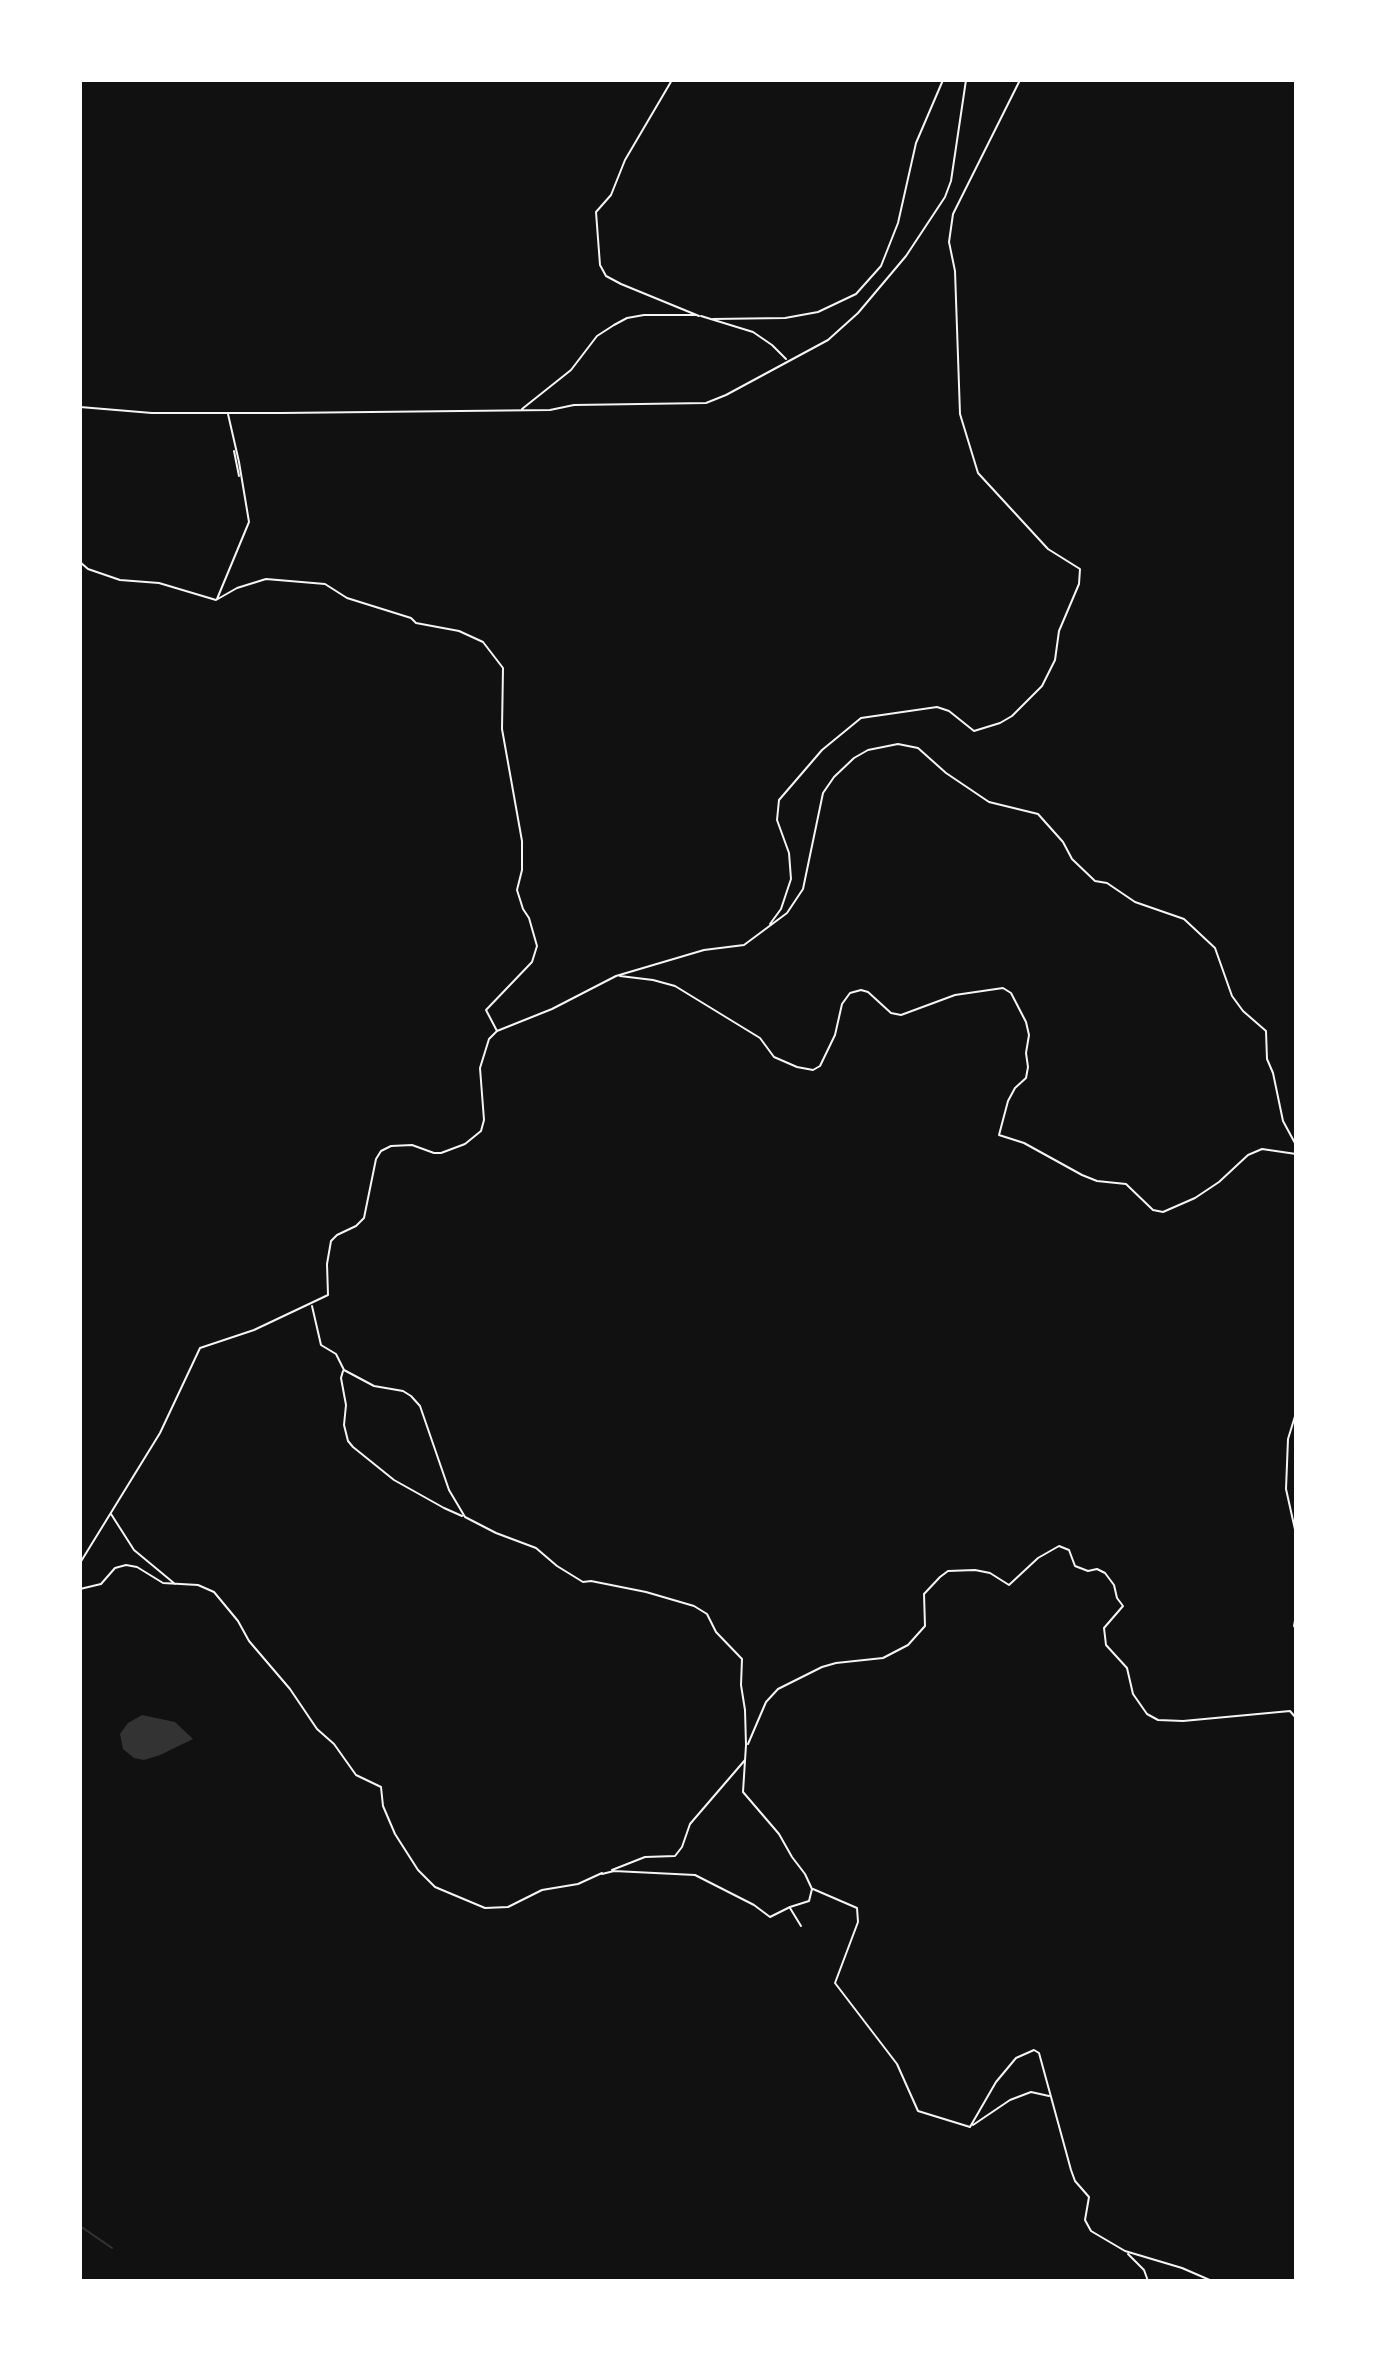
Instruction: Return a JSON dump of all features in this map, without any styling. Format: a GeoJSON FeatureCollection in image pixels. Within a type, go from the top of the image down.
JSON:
{"type":"FeatureCollection","features":[{"type":"Feature","properties":{"kind":"street"},"geometry":{"type":"LineString","coordinates":[[672,80],[625,160],[611,195],[596,212],[600,265],[613,281],[699,316]]}},
{"type":"Feature","properties":{"kind":"street"},"geometry":{"type":"LineString","coordinates":[[713,319],[785,318],[818,312],[856,294],[881,266],[898,223],[916,143],[943,80]]}},
{"type":"Feature","properties":{"kind":"street"},"geometry":{"type":"LineString","coordinates":[[80,407],[152,413],[550,410],[574,405],[706,403],[828,340],[858,313],[906,256],[945,197],[951,181],[966,80]]}},
{"type":"Feature","properties":{"kind":"street"},"geometry":{"type":"LineString","coordinates":[[770,925],[781,909],[791,879],[789,853],[777,820],[779,800],[822,750],[861,718],[937,707],[949,711],[974,731],[1012,716],[1042,686],[1055,660],[1059,631],[1079,584],[1080,569],[1048,549],[978,473],[960,414],[955,271],[949,242],[953,214],[1020,80]]}},
{"type":"Feature","properties":{"kind":"street"},"geometry":{"type":"LineString","coordinates":[[521,410],[571,370],[597,336],[627,318],[672,314],[713,319],[753,332],[787,360]]}},
{"type":"Feature","properties":{"kind":"street"},"geometry":{"type":"LineString","coordinates":[[216,600],[248,526],[239,462],[227,412]]}},
{"type":"Feature","properties":{"kind":"street"},"geometry":{"type":"LineString","coordinates":[[80,562],[88,569],[120,580],[159,583],[216,600],[237,588],[266,579],[325,584],[347,598],[411,618],[416,623],[459,631],[487,645],[500,662],[503,672],[502,729],[522,841],[522,870],[517,890],[530,919],[537,949],[532,962],[486,1010],[497,1031]]}},
{"type":"Feature","properties":{"kind":"street"},"geometry":{"type":"LineString","coordinates":[[80,1563],[160,1433],[200,1348],[242,1335],[329,1294],[327,1264],[333,1238],[352,1229],[364,1218],[381,1151],[391,1146],[412,1145],[441,1153],[465,1144],[481,1131],[484,1120],[480,1068],[489,1039],[497,1031],[552,1009],[616,976],[704,950],[744,945],[787,913],[803,889],[823,793],[834,777],[854,758],[868,750],[898,744],[918,748],[946,773],[989,802],[1038,814],[1063,842],[1072,859],[1095,881],[1107,883],[1135,902],[1184,919],[1215,948],[1232,996],[1243,1011],[1266,1031],[1267,1059],[1283,1121],[1296,1145]]}},
{"type":"Feature","properties":{"kind":"street"},"geometry":{"type":"LineString","coordinates":[[616,976],[675,986],[760,1038],[774,1057],[813,1070],[820,1066],[825,1056],[835,1035],[842,1004],[850,993],[868,992],[891,1013],[901,1015],[955,995],[1003,988],[1011,993],[1029,1035],[1026,1078],[1015,1088],[1008,1101],[999,1135],[1024,1143],[1097,1181],[1126,1184],[1153,1210],[1163,1212],[1195,1198],[1219,1182],[1248,1155],[1262,1149],[1296,1154]]}},
{"type":"Feature","properties":{"kind":"street"},"geometry":{"type":"LineString","coordinates":[[312,1304],[321,1345],[336,1354],[344,1370],[366,1383],[403,1391],[420,1406],[449,1490],[465,1517]]}},
{"type":"Feature","properties":{"kind":"street"},"geometry":{"type":"LineString","coordinates":[[344,1370],[341,1378],[348,1441],[394,1480],[496,1533],[534,1546],[557,1566],[583,1582],[591,1581],[684,1602],[703,1611],[711,1620],[716,1632],[742,1659],[746,1747],[742,1784],[744,1796],[779,1834],[812,1889],[857,1908],[858,1922],[835,1983],[897,2064],[918,2111],[970,2127]]}},
{"type":"Feature","properties":{"kind":"street"},"geometry":{"type":"LineString","coordinates":[[1296,1413],[1288,1439],[1286,1489],[1296,1534]]}},
{"type":"Feature","properties":{"kind":"street"},"geometry":{"type":"LineString","coordinates":[[110,1513],[134,1550],[175,1584]]}},
{"type":"Feature","properties":{"kind":"street"},"geometry":{"type":"LineString","coordinates":[[746,1747],[766,1702],[778,1689],[822,1667],[883,1658],[908,1645],[925,1626],[924,1594],[948,1571],[990,1573],[1009,1585],[1038,1558],[1059,1546],[1069,1550],[1075,1566],[1088,1571],[1097,1569],[1105,1573],[1114,1585],[1123,1606],[1104,1628],[1106,1645],[1127,1668],[1133,1694],[1147,1714],[1158,1720],[1183,1721],[1290,1711],[1296,1718]]}},
{"type":"Feature","properties":{"kind":"street"},"geometry":{"type":"LineString","coordinates":[[80,1589],[101,1584],[115,1568],[122,1565],[137,1567],[163,1583],[206,1587],[222,1600],[249,1641],[356,1775],[381,1787],[383,1806],[395,1834],[418,1870],[435,1887],[485,1908],[508,1907],[542,1890],[578,1884],[645,1857],[675,1856],[682,1847],[690,1824],[746,1759]]}},
{"type":"Feature","properties":{"kind":"street"},"geometry":{"type":"LineString","coordinates":[[1296,1615],[1296,1629]]}},
{"type":"Feature","properties":{"kind":"street"},"geometry":{"type":"LineString","coordinates":[[602,1874],[614,1871],[695,1875],[754,1905],[770,1917],[807,1903],[812,1889]]}},
{"type":"Feature","properties":{"kind":"street"},"geometry":{"type":"LineString","coordinates":[[790,1907],[801,1926]]}},
{"type":"Feature","properties":{"kind":"street"},"geometry":{"type":"LineString","coordinates":[[970,2127],[996,2082],[1016,2058],[1034,2050],[1039,2053],[1075,2181],[1089,2197],[1085,2220],[1091,2231],[1125,2251],[1182,2268],[1212,2281]]}},
{"type":"Feature","properties":{"kind":"street"},"geometry":{"type":"LineString","coordinates":[[970,2127],[1010,2100],[1031,2092],[1050,2097]]}},
{"type":"Feature","properties":{"kind":"street"},"geometry":{"type":"LineString","coordinates":[[1125,2251],[1144,2270],[1148,2281]]}},
{"type":"Feature","properties":{"kind":"shaded area"},"geometry":{"type":"Polygon","coordinates":[[[142,1715],[175,1722],[193,1739],[160,1755],[144,1760],[134,1758],[123,1749],[120,1734],[128,1723],[142,1715]]]}},
{"type":"Feature","properties":{"kind":"waterway"},"geometry":{"type":"LineString","coordinates":[[80,2226],[112,2248]]}}]}
